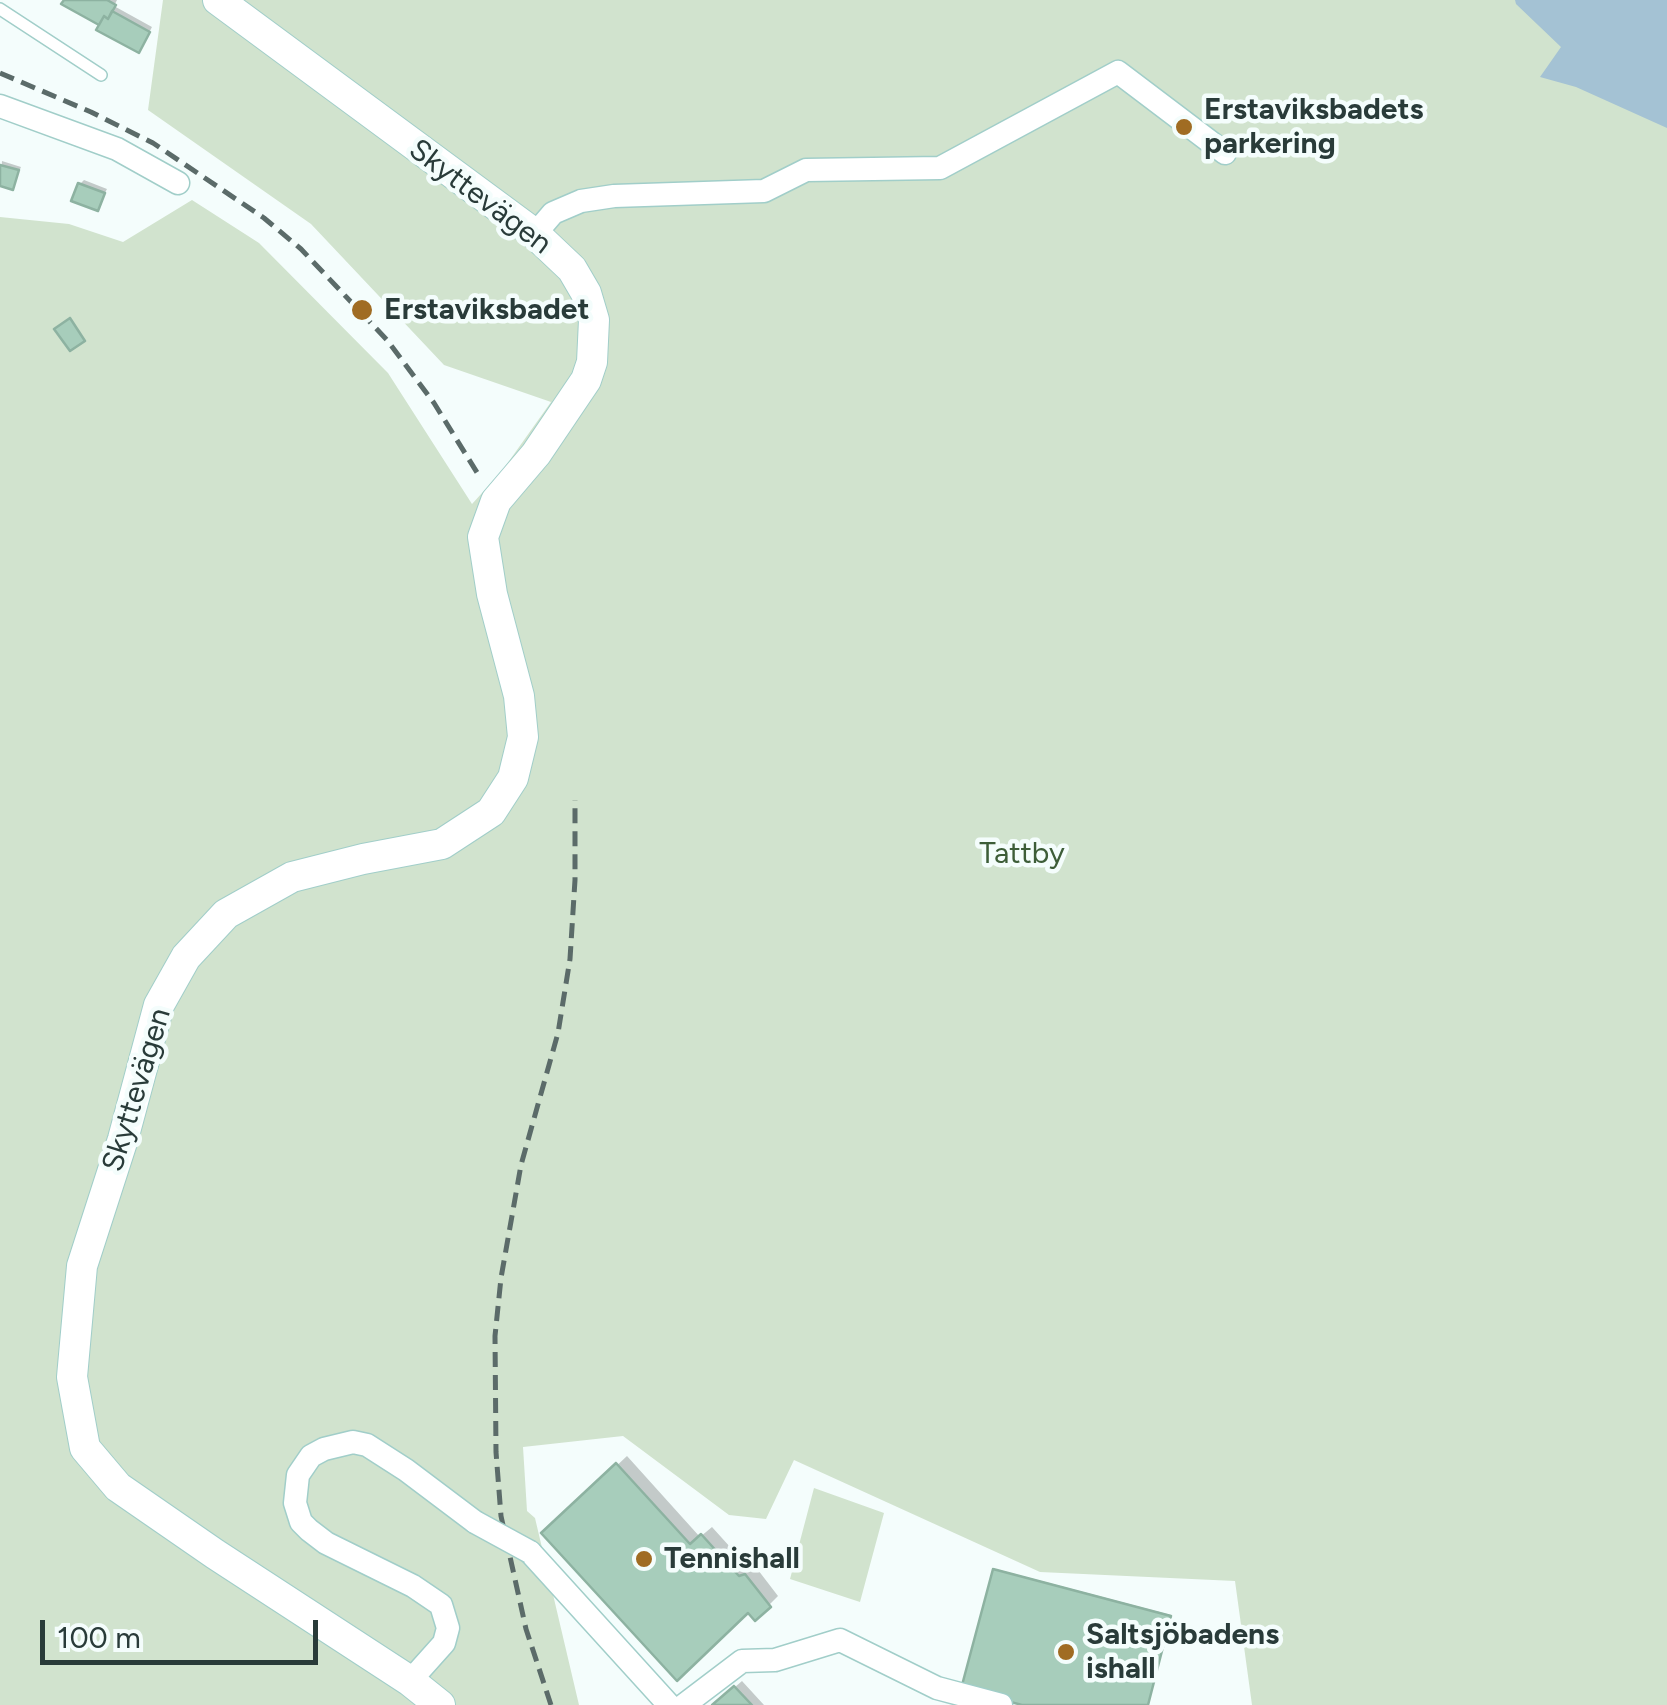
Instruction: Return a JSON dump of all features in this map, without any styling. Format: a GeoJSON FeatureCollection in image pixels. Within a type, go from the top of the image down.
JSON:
{"type":"FeatureCollection","features":[{"type":"Feature","properties":{"kind":"street","name":"Skyttevägen"},"geometry":{"type":"LineString","coordinates":[[218,0],[535,234],[572,269],[586,293],[594,320],[592,362],[586,380],[546,441],[496,501],[483,537],[492,594],[520,696],[522,737],[514,778],[491,812],[442,844],[292,878],[226,914],[186,957],[160,1005],[82,1266],[72,1378],[85,1448],[118,1486],[440,1705]]}},
{"type":"Feature","properties":{"kind":"street"},"geometry":{"type":"LineString","coordinates":[[535,234],[553,213],[581,201],[614,196],[764,191],[806,170],[940,168],[1118,72],[1226,153]]}},
{"type":"Feature","properties":{"kind":"street"},"geometry":{"type":"LineString","coordinates":[[0,106],[117,150],[178,183]]}},
{"type":"Feature","properties":{"kind":"street"},"geometry":{"type":"LineString","coordinates":[[410,1681],[444,1643],[448,1628],[442,1605],[326,1543],[301,1522],[294,1503],[298,1475],[310,1456],[324,1449],[353,1442],[367,1446],[475,1522],[530,1552],[670,1705]]}},
{"type":"Feature","properties":{"kind":"street"},"geometry":{"type":"LineString","coordinates":[[684,1705],[742,1661],[774,1660],[840,1640],[937,1688],[1001,1705]]}},
{"type":"Feature","properties":{"kind":"lane"},"geometry":{"type":"LineString","coordinates":[[0,10],[100,75]]}},
{"type":"Feature","properties":{"kind":"green space","name":"Tattby"},"geometry":{"type":"Polygon","coordinates":[[[163,0],[1667,0],[1667,1705],[1252,1705],[1235,1581],[1040,1572],[794,1460],[766,1519],[729,1515],[623,1436],[523,1447],[527,1511],[535,1518],[579,1705],[0,1705],[0,217],[69,224],[123,242],[192,200],[259,243],[388,373],[472,504],[502,471],[551,402],[444,365],[311,224],[148,110],[163,0]]]}},
{"type":"Feature","properties":{"kind":"green space"},"geometry":{"type":"Polygon","coordinates":[[[814,1488],[884,1513],[860,1602],[790,1579],[814,1488]]]}},
{"type":"Feature","properties":{"kind":"water"},"geometry":{"type":"Polygon","coordinates":[[[1515,0],[1667,0],[1667,128],[1576,87],[1540,77],[1561,47],[1515,0]]]}},
{"type":"Feature","properties":{"kind":"building"},"geometry":{"type":"Polygon","coordinates":[[[64,0],[107,0],[116,5],[99,25],[61,4],[64,0]]]}},
{"type":"Feature","properties":{"kind":"building"},"geometry":{"type":"Polygon","coordinates":[[[112,11],[150,32],[139,53],[96,30],[112,11]]]}},
{"type":"Feature","properties":{"kind":"building"},"geometry":{"type":"Polygon","coordinates":[[[0,165],[19,170],[13,190],[0,186],[0,165]]]}},
{"type":"Feature","properties":{"kind":"building"},"geometry":{"type":"Polygon","coordinates":[[[78,183],[105,193],[98,211],[71,201],[78,183]]]}},
{"type":"Feature","properties":{"kind":"building"},"geometry":{"type":"Polygon","coordinates":[[[70,318],[85,341],[70,351],[54,329],[70,318]]]}},
{"type":"Feature","properties":{"kind":"building","name":"Tennishall"},"geometry":{"type":"Polygon","coordinates":[[[616,1463],[690,1544],[701,1534],[739,1576],[745,1574],[771,1607],[755,1621],[748,1613],[677,1681],[541,1533],[616,1463]]]}},
{"type":"Feature","properties":{"kind":"building","name":"Saltsjöbadens ishall"},"geometry":{"type":"Polygon","coordinates":[[[993,1569],[1171,1616],[1148,1705],[1022,1705],[961,1689],[993,1569]]]}},
{"type":"Feature","properties":{"kind":"building"},"geometry":{"type":"Polygon","coordinates":[[[734,1686],[752,1705],[712,1705],[734,1686]]]}},
{"type":"Feature","properties":{"kind":"railway"},"geometry":{"type":"LineString","coordinates":[[0,73],[153,143],[264,218],[301,249],[387,340],[434,403],[481,479]]}},
{"type":"Feature","properties":{"kind":"railway"},"geometry":{"type":"LineString","coordinates":[[551,1705],[526,1629],[501,1516],[495,1336],[521,1165],[558,1033],[570,959],[575,800]]}},
{"type":"Feature","properties":{"kind":"place","name":"Erstaviksbadets parkering"},"geometry":{"type":"Point","coordinates":[1184,127]}},
{"type":"Feature","properties":{"kind":"place","name":"Erstaviksbadet"},"geometry":{"type":"Point","coordinates":[362,310]}},
{"type":"Feature","properties":{"kind":"place","name":"Tennishall"},"geometry":{"type":"Point","coordinates":[644,1559]}},
{"type":"Feature","properties":{"kind":"place","name":"Saltsjöbadens ishall"},"geometry":{"type":"Point","coordinates":[1066,1652]}}]}
